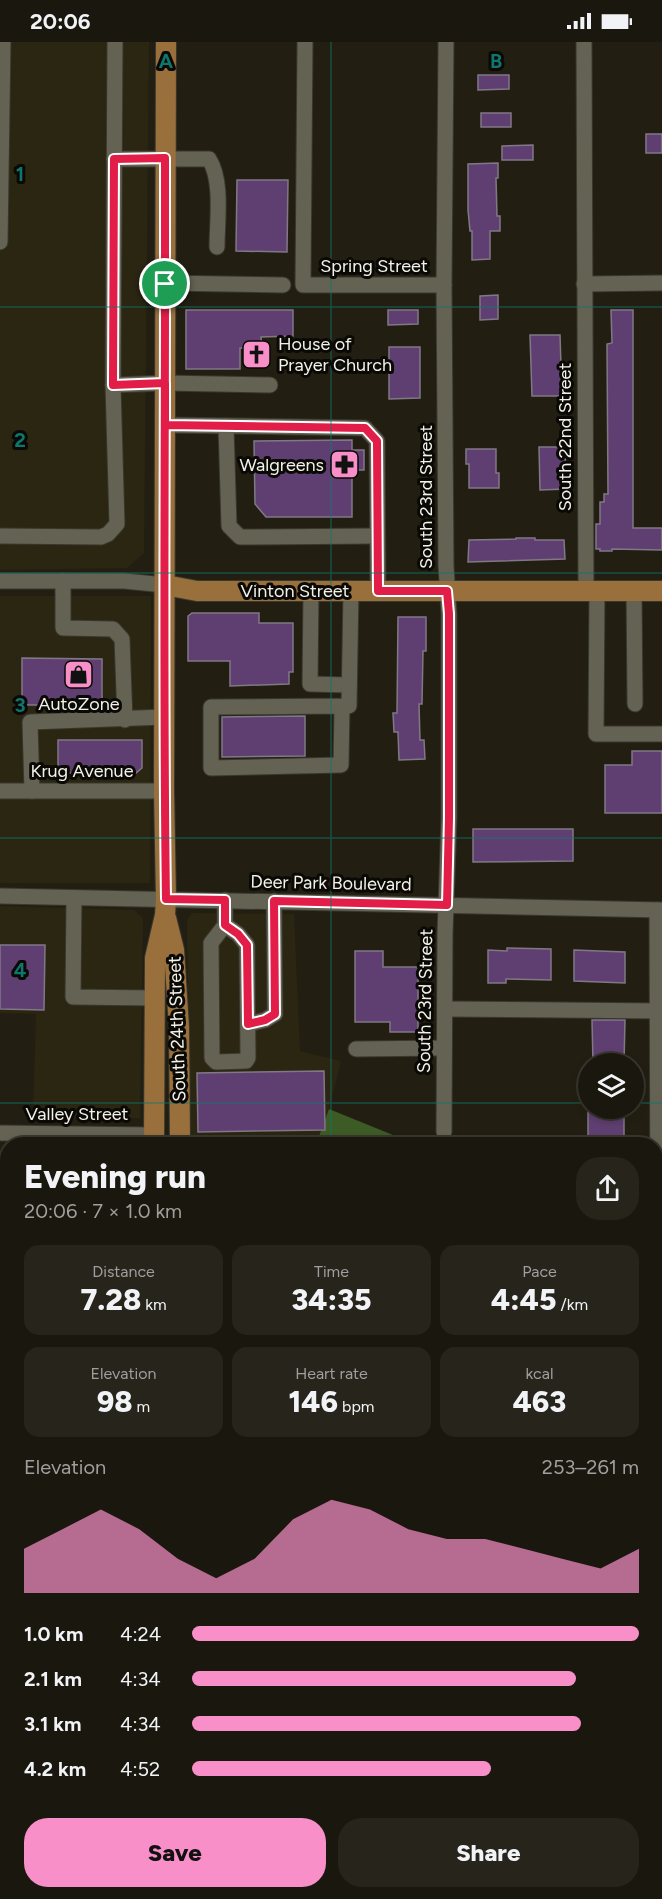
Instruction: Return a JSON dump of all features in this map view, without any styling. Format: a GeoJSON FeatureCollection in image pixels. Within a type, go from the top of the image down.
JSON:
{"type":"FeatureCollection","features":[{"type":"Feature","properties":{"kind":"main road","name":"South 24th Street"},"geometry":{"type":"LineString","coordinates":[[166,42],[165,907],[174,950],[179,1027],[180,1137]]}},
{"type":"Feature","properties":{"kind":"main road","name":"Vinton Street"},"geometry":{"type":"LineString","coordinates":[[165,585],[197,591],[662,591]]}},
{"type":"Feature","properties":{"kind":"main road","name":"South 24th Street"},"geometry":{"type":"LineString","coordinates":[[154,1137],[155,958],[165,907]]}},
{"type":"Feature","properties":{"kind":"street"},"geometry":{"type":"LineString","coordinates":[[0,242],[3,42]]}},
{"type":"Feature","properties":{"kind":"street"},"geometry":{"type":"LineString","coordinates":[[0,536],[100,537],[108,534],[117,524],[113,385],[115,42]]}},
{"type":"Feature","properties":{"kind":"street","name":"Spring Street"},"geometry":{"type":"LineString","coordinates":[[305,42],[303,285],[444,285]]}},
{"type":"Feature","properties":{"kind":"street","name":"South 23rd Street"},"geometry":{"type":"LineString","coordinates":[[444,1132],[449,818],[449,614],[444,285],[446,42]]}},
{"type":"Feature","properties":{"kind":"street","name":"South 22nd Street"},"geometry":{"type":"LineString","coordinates":[[584,42],[584,284],[596,734],[662,734]]}},
{"type":"Feature","properties":{"kind":"street"},"geometry":{"type":"LineString","coordinates":[[114,159],[209,159],[215,169],[218,196],[217,247]]}},
{"type":"Feature","properties":{"kind":"street"},"geometry":{"type":"LineString","coordinates":[[584,284],[662,283]]}},
{"type":"Feature","properties":{"kind":"street"},"geometry":{"type":"LineString","coordinates":[[165,284],[283,285]]}},
{"type":"Feature","properties":{"kind":"street"},"geometry":{"type":"LineString","coordinates":[[113,385],[165,383],[270,385]]}},
{"type":"Feature","properties":{"kind":"street"},"geometry":{"type":"LineString","coordinates":[[165,425],[365,428],[377,441],[378,591]]}},
{"type":"Feature","properties":{"kind":"street"},"geometry":{"type":"LineString","coordinates":[[226,426],[229,526],[240,537],[377,536]]}},
{"type":"Feature","properties":{"kind":"street","name":"Vinton Street"},"geometry":{"type":"LineString","coordinates":[[0,580],[124,581],[165,585]]}},
{"type":"Feature","properties":{"kind":"street"},"geometry":{"type":"LineString","coordinates":[[63,580],[63,628],[113,629],[122,639],[125,720]]}},
{"type":"Feature","properties":{"kind":"street"},"geometry":{"type":"LineString","coordinates":[[311,591],[310,684],[349,685]]}},
{"type":"Feature","properties":{"kind":"street"},"geometry":{"type":"LineString","coordinates":[[342,706],[341,765],[211,768],[212,707],[342,706],[349,706],[351,591]]}},
{"type":"Feature","properties":{"kind":"street"},"geometry":{"type":"LineString","coordinates":[[634,591],[635,704]]}},
{"type":"Feature","properties":{"kind":"street"},"geometry":{"type":"LineString","coordinates":[[32,790],[30,722],[164,717]]}},
{"type":"Feature","properties":{"kind":"street","name":"Krug Avenue"},"geometry":{"type":"LineString","coordinates":[[0,790],[164,790]]}},
{"type":"Feature","properties":{"kind":"street","name":"Deer Park Boulevard"},"geometry":{"type":"LineString","coordinates":[[0,896],[74,898],[165,907],[225,900],[660,910]]}},
{"type":"Feature","properties":{"kind":"street"},"geometry":{"type":"LineString","coordinates":[[74,898],[73,997],[154,998]]}},
{"type":"Feature","properties":{"kind":"street"},"geometry":{"type":"LineString","coordinates":[[225,900],[225,925],[212,943],[212,1058],[216,1062],[246,1062],[248,1058],[247,945],[238,934],[225,925]]}},
{"type":"Feature","properties":{"kind":"street"},"geometry":{"type":"LineString","coordinates":[[248,1024],[265,1020],[275,1014],[274,901]]}},
{"type":"Feature","properties":{"kind":"street"},"geometry":{"type":"LineString","coordinates":[[659,1137],[660,910]]}},
{"type":"Feature","properties":{"kind":"street"},"geometry":{"type":"LineString","coordinates":[[445,1009],[660,1011]]}},
{"type":"Feature","properties":{"kind":"street"},"geometry":{"type":"LineString","coordinates":[[356,1049],[444,1048]]}},
{"type":"Feature","properties":{"kind":"street","name":"Valley Street"},"geometry":{"type":"LineString","coordinates":[[0,1133],[88,1137]]}},
{"type":"Feature","properties":{"kind":"shaded area"},"geometry":{"type":"Polygon","coordinates":[[[0,42],[149,42],[144,553],[127,568],[0,570],[0,42]]]}},
{"type":"Feature","properties":{"kind":"shaded area"},"geometry":{"type":"Polygon","coordinates":[[[0,596],[151,596],[150,883],[0,883],[0,596]]]}},
{"type":"Feature","properties":{"kind":"shaded area"},"geometry":{"type":"Polygon","coordinates":[[[0,906],[134,910],[143,918],[140,1118],[33,1118],[36,1014],[0,1013],[0,906]]]}},
{"type":"Feature","properties":{"kind":"shaded area"},"geometry":{"type":"Polygon","coordinates":[[[192,913],[294,914],[300,1051],[341,1061],[329,1109],[319,1136],[190,1137],[187,920],[192,913]]]}},
{"type":"Feature","properties":{"kind":"green space"},"geometry":{"type":"Polygon","coordinates":[[[329,1109],[398,1137],[320,1137],[329,1109]]]}},
{"type":"Feature","properties":{"kind":"building"},"geometry":{"type":"Polygon","coordinates":[[[478,75],[509,75],[509,89],[478,90],[478,75]]]}},
{"type":"Feature","properties":{"kind":"building"},"geometry":{"type":"Polygon","coordinates":[[[481,113],[511,113],[511,127],[481,127],[481,113]]]}},
{"type":"Feature","properties":{"kind":"building"},"geometry":{"type":"Polygon","coordinates":[[[646,134],[662,134],[662,153],[646,153],[646,134]]]}},
{"type":"Feature","properties":{"kind":"building"},"geometry":{"type":"Polygon","coordinates":[[[533,145],[533,160],[502,160],[502,146],[533,145]]]}},
{"type":"Feature","properties":{"kind":"building"},"geometry":{"type":"Polygon","coordinates":[[[498,163],[497,216],[500,216],[500,231],[490,231],[490,259],[472,260],[472,231],[470,231],[468,210],[468,164],[498,163]]]}},
{"type":"Feature","properties":{"kind":"building"},"geometry":{"type":"Polygon","coordinates":[[[237,180],[288,180],[287,252],[236,251],[237,180]]]}},
{"type":"Feature","properties":{"kind":"building"},"geometry":{"type":"Polygon","coordinates":[[[498,295],[498,319],[480,320],[480,296],[498,295]]]}},
{"type":"Feature","properties":{"kind":"building"},"geometry":{"type":"Polygon","coordinates":[[[186,310],[293,310],[293,336],[261,337],[262,348],[240,348],[240,369],[186,369],[186,310]]]}},
{"type":"Feature","properties":{"kind":"building"},"geometry":{"type":"Polygon","coordinates":[[[388,310],[418,310],[418,324],[388,325],[388,310]]]}},
{"type":"Feature","properties":{"kind":"building"},"geometry":{"type":"Polygon","coordinates":[[[611,310],[633,310],[633,528],[662,528],[662,550],[612,549],[612,551],[600,551],[596,549],[596,524],[600,524],[600,502],[604,502],[604,494],[608,494],[607,344],[612,343],[611,310]]]}},
{"type":"Feature","properties":{"kind":"building"},"geometry":{"type":"Polygon","coordinates":[[[530,335],[560,335],[562,396],[532,396],[530,335]]]}},
{"type":"Feature","properties":{"kind":"building"},"geometry":{"type":"Polygon","coordinates":[[[389,347],[420,347],[420,398],[389,399],[389,347]]]}},
{"type":"Feature","properties":{"kind":"building","name":"Walgreens"},"geometry":{"type":"Polygon","coordinates":[[[352,440],[352,450],[364,450],[364,470],[352,470],[352,517],[266,517],[255,504],[254,441],[352,440]]]}},
{"type":"Feature","properties":{"kind":"building"},"geometry":{"type":"Polygon","coordinates":[[[539,447],[565,447],[566,489],[540,490],[539,447]]]}},
{"type":"Feature","properties":{"kind":"building"},"geometry":{"type":"Polygon","coordinates":[[[466,449],[496,449],[496,473],[499,473],[499,488],[469,488],[469,464],[466,464],[466,449]]]}},
{"type":"Feature","properties":{"kind":"building"},"geometry":{"type":"Polygon","coordinates":[[[516,538],[564,540],[565,559],[468,562],[469,540],[516,538]]]}},
{"type":"Feature","properties":{"kind":"building"},"geometry":{"type":"Polygon","coordinates":[[[192,613],[259,613],[259,623],[293,623],[293,672],[289,672],[289,684],[230,686],[230,661],[188,661],[188,616],[192,613]]]}},
{"type":"Feature","properties":{"kind":"building"},"geometry":{"type":"Polygon","coordinates":[[[398,617],[426,617],[422,704],[419,704],[420,740],[424,740],[425,759],[399,760],[398,732],[394,732],[393,713],[397,713],[398,617]]]}},
{"type":"Feature","properties":{"kind":"building"},"geometry":{"type":"Polygon","coordinates":[[[22,658],[102,659],[102,705],[22,705],[22,658]]]}},
{"type":"Feature","properties":{"kind":"building"},"geometry":{"type":"Polygon","coordinates":[[[305,716],[305,756],[222,757],[222,717],[305,716]]]}},
{"type":"Feature","properties":{"kind":"building"},"geometry":{"type":"Polygon","coordinates":[[[58,740],[142,740],[142,768],[136,773],[58,773],[58,740]]]}},
{"type":"Feature","properties":{"kind":"building"},"geometry":{"type":"Polygon","coordinates":[[[632,751],[662,751],[662,813],[605,813],[605,765],[632,765],[632,751]]]}},
{"type":"Feature","properties":{"kind":"building"},"geometry":{"type":"Polygon","coordinates":[[[473,829],[573,829],[573,861],[473,862],[473,829]]]}},
{"type":"Feature","properties":{"kind":"building"},"geometry":{"type":"Polygon","coordinates":[[[0,945],[45,945],[44,1010],[0,1009],[0,945]]]}},
{"type":"Feature","properties":{"kind":"building"},"geometry":{"type":"Polygon","coordinates":[[[507,948],[551,949],[551,980],[506,979],[506,983],[488,983],[488,950],[507,951],[507,948]]]}},
{"type":"Feature","properties":{"kind":"building"},"geometry":{"type":"Polygon","coordinates":[[[574,950],[625,952],[625,983],[574,981],[574,950]]]}},
{"type":"Feature","properties":{"kind":"building"},"geometry":{"type":"Polygon","coordinates":[[[355,951],[383,951],[383,967],[418,967],[418,1032],[390,1032],[390,1022],[355,1022],[355,951]]]}},
{"type":"Feature","properties":{"kind":"building"},"geometry":{"type":"Polygon","coordinates":[[[592,1020],[625,1020],[624,1053],[593,1053],[592,1020]]]}},
{"type":"Feature","properties":{"kind":"building"},"geometry":{"type":"Polygon","coordinates":[[[324,1071],[325,1130],[198,1132],[197,1073],[324,1071]]]}},
{"type":"Feature","properties":{"kind":"building"},"geometry":{"type":"Polygon","coordinates":[[[588,1119],[624,1119],[624,1137],[588,1137],[588,1119]]]}},
{"type":"Feature","properties":{"kind":"place","name":"House of Prayer Church"},"geometry":{"type":"Point","coordinates":[257,354]}},
{"type":"Feature","properties":{"kind":"place","name":"Walgreens"},"geometry":{"type":"Point","coordinates":[345,465]}},
{"type":"Feature","properties":{"kind":"place","name":"AutoZone"},"geometry":{"type":"Point","coordinates":[79,675]}},
{"type":"Feature","properties":{"kind":"route"},"geometry":{"type":"LineString","coordinates":[[165,284],[165,158],[114,159],[113,385],[165,383],[165,425],[365,428],[377,441],[378,591],[447,591],[449,818],[447,905],[274,901],[275,1014],[265,1020],[248,1024],[247,945],[238,934],[225,925],[225,900],[166,899],[164,790],[165,383],[165,284]]}}]}
